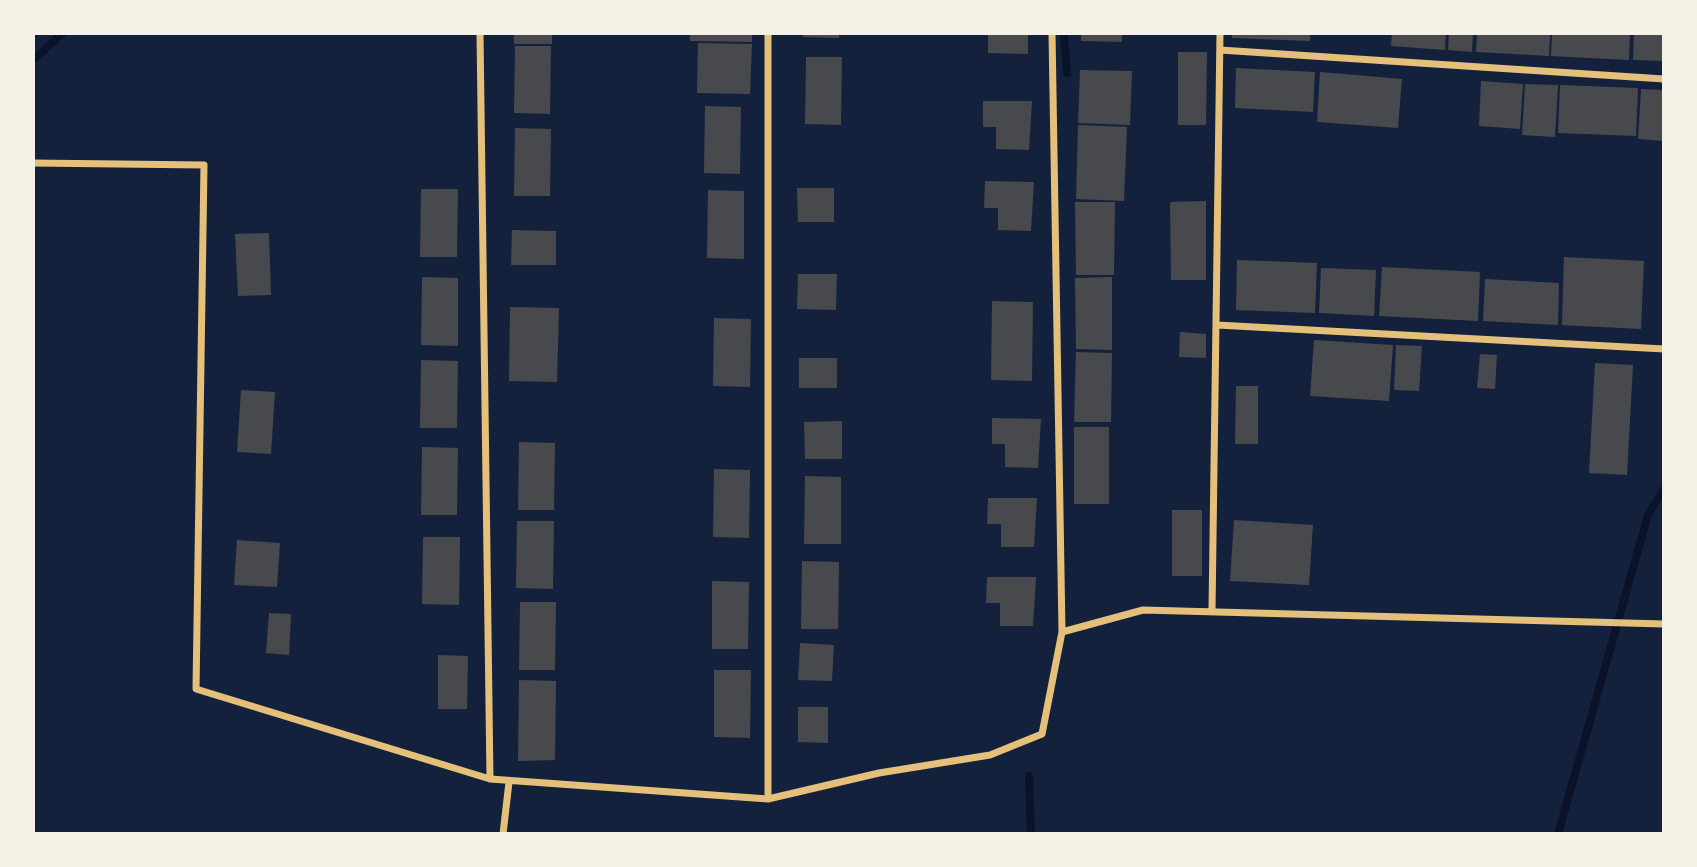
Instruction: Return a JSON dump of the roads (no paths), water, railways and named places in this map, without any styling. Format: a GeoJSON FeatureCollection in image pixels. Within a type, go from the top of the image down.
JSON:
{"type":"FeatureCollection","features":[{"type":"Feature","properties":{"kind":"street"},"geometry":{"type":"LineString","coordinates":[[480,33],[490,779]]}},
{"type":"Feature","properties":{"kind":"street"},"geometry":{"type":"LineString","coordinates":[[768,33],[768,799]]}},
{"type":"Feature","properties":{"kind":"street"},"geometry":{"type":"LineString","coordinates":[[33,163],[204,165],[196,689],[490,779],[768,799],[879,772],[990,755],[1042,734],[1062,632],[1052,33]]}},
{"type":"Feature","properties":{"kind":"street"},"geometry":{"type":"LineString","coordinates":[[1212,610],[1220,33]]}},
{"type":"Feature","properties":{"kind":"street"},"geometry":{"type":"LineString","coordinates":[[1220,50],[1664,79]]}},
{"type":"Feature","properties":{"kind":"street"},"geometry":{"type":"LineString","coordinates":[[1217,325],[1664,349]]}},
{"type":"Feature","properties":{"kind":"street"},"geometry":{"type":"LineString","coordinates":[[1062,632],[1143,610],[1664,624]]}},
{"type":"Feature","properties":{"kind":"street"},"geometry":{"type":"LineString","coordinates":[[503,834],[509,782]]}},
{"type":"Feature","properties":{"kind":"waterway"},"geometry":{"type":"LineString","coordinates":[[33,60],[63,33]]}},
{"type":"Feature","properties":{"kind":"waterway"},"geometry":{"type":"LineString","coordinates":[[1064,33],[1067,73]]}},
{"type":"Feature","properties":{"kind":"waterway"},"geometry":{"type":"LineString","coordinates":[[1558,834],[1648,515],[1664,489]]}},
{"type":"Feature","properties":{"kind":"waterway"},"geometry":{"type":"LineString","coordinates":[[1029,776],[1031,834]]}}]}
